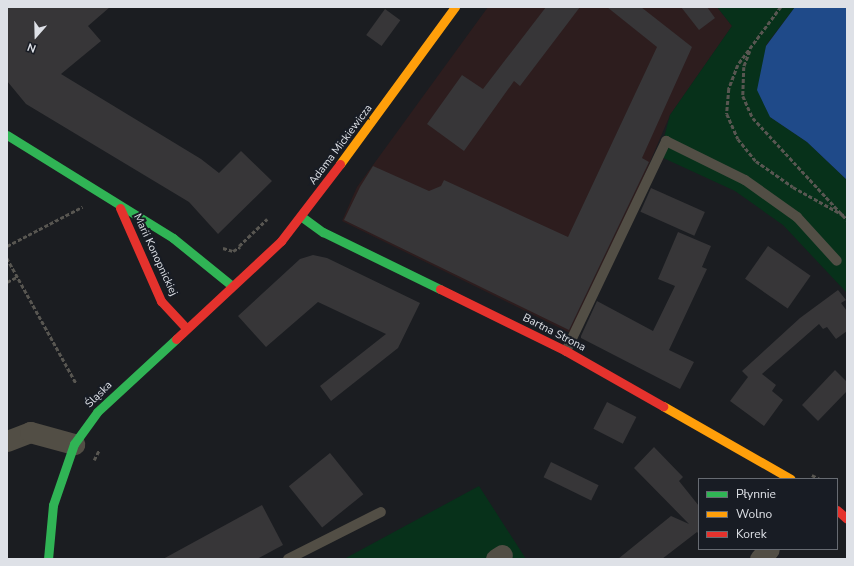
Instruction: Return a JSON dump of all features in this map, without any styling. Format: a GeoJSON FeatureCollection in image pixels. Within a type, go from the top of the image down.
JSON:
{"type":"FeatureCollection","features":[{"type":"Feature","properties":{"kind":"street","name":"Adama Mickiewicza"},"geometry":{"type":"LineString","coordinates":[[231,285],[281,241],[302,217],[455,7]]}},
{"type":"Feature","properties":{"kind":"street","name":"Marii Konopnickiej"},"geometry":{"type":"LineString","coordinates":[[7,135],[120,208],[173,238],[231,285]]}},
{"type":"Feature","properties":{"kind":"street","name":"Marii Konopnickiej"},"geometry":{"type":"LineString","coordinates":[[120,208],[161,301],[186,328]]}},
{"type":"Feature","properties":{"kind":"street","name":"Bartna Strona"},"geometry":{"type":"LineString","coordinates":[[302,217],[323,232],[566,351],[789,478]]}},
{"type":"Feature","properties":{"kind":"street","name":"Śląska"},"geometry":{"type":"LineString","coordinates":[[48,559],[53,505],[74,444],[96,412],[231,285]]}},
{"type":"Feature","properties":{"kind":"street"},"geometry":{"type":"LineString","coordinates":[[7,441],[30,432],[74,444]]}},
{"type":"Feature","properties":{"kind":"street"},"geometry":{"type":"LineString","coordinates":[[838,511],[847,519]]}},
{"type":"Feature","properties":{"kind":"street"},"geometry":{"type":"LineString","coordinates":[[760,559],[768,550]]}},
{"type":"Feature","properties":{"kind":"lane"},"geometry":{"type":"LineString","coordinates":[[566,351],[666,141],[745,180],[797,217],[837,261]]}},
{"type":"Feature","properties":{"kind":"lane"},"geometry":{"type":"LineString","coordinates":[[288,559],[381,512]]}},
{"type":"Feature","properties":{"kind":"path"},"geometry":{"type":"LineString","coordinates":[[782,7],[738,65],[728,89],[727,114],[738,139],[756,161],[793,187],[845,216]]}},
{"type":"Feature","properties":{"kind":"path"},"geometry":{"type":"LineString","coordinates":[[752,48],[744,67],[743,96],[753,118],[845,216],[847,220]]}},
{"type":"Feature","properties":{"kind":"path"},"geometry":{"type":"LineString","coordinates":[[7,246],[86,204]]}},
{"type":"Feature","properties":{"kind":"path"},"geometry":{"type":"LineString","coordinates":[[7,258],[76,383]]}},
{"type":"Feature","properties":{"kind":"path"},"geometry":{"type":"LineString","coordinates":[[7,282],[18,277]]}},
{"type":"Feature","properties":{"kind":"path"},"geometry":{"type":"LineString","coordinates":[[91,466],[102,445]]}},
{"type":"Feature","properties":{"kind":"path"},"geometry":{"type":"LineString","coordinates":[[807,472],[818,478]]}},
{"type":"Feature","properties":{"kind":"shaded area"},"geometry":{"type":"Polygon","coordinates":[[[488,7],[717,7],[732,26],[670,115],[576,336],[342,221],[357,187],[488,7]]]}},
{"type":"Feature","properties":{"kind":"green space"},"geometry":{"type":"Polygon","coordinates":[[[717,7],[795,7],[766,45],[770,117],[807,142],[847,180],[847,293],[783,225],[735,191],[659,156],[670,115],[732,26],[717,7]]]}},
{"type":"Feature","properties":{"kind":"green space"},"geometry":{"type":"Polygon","coordinates":[[[479,486],[526,559],[344,559],[479,486]]]}},
{"type":"Feature","properties":{"kind":"water"},"geometry":{"type":"Polygon","coordinates":[[[795,7],[847,7],[847,180],[807,142],[770,117],[757,90],[766,46],[795,7]]]}},
{"type":"Feature","properties":{"kind":"building"},"geometry":{"type":"Polygon","coordinates":[[[7,7],[110,7],[88,26],[101,41],[61,74],[201,159],[219,173],[241,151],[272,181],[218,234],[189,202],[26,104],[7,81],[7,7]]]}},
{"type":"Feature","properties":{"kind":"building"},"geometry":{"type":"Polygon","coordinates":[[[546,7],[580,7],[520,86],[514,81],[464,151],[427,124],[462,75],[483,89],[546,7]]]}},
{"type":"Feature","properties":{"kind":"building"},"geometry":{"type":"Polygon","coordinates":[[[607,7],[641,7],[692,47],[642,158],[649,162],[569,330],[344,220],[360,187],[373,166],[429,191],[441,186],[444,180],[568,237],[657,47],[607,7]]]}},
{"type":"Feature","properties":{"kind":"building"},"geometry":{"type":"Polygon","coordinates":[[[681,7],[707,7],[715,18],[699,30],[681,7]]]}},
{"type":"Feature","properties":{"kind":"building"},"geometry":{"type":"Polygon","coordinates":[[[385,9],[400,20],[382,46],[366,35],[385,9]]]}},
{"type":"Feature","properties":{"kind":"building"},"geometry":{"type":"Polygon","coordinates":[[[651,188],[705,212],[694,236],[640,212],[651,188]]]}},
{"type":"Feature","properties":{"kind":"building"},"geometry":{"type":"Polygon","coordinates":[[[678,232],[711,246],[702,267],[707,269],[669,350],[694,362],[680,389],[581,338],[597,301],[653,331],[675,286],[658,279],[678,232]]]}},
{"type":"Feature","properties":{"kind":"building"},"geometry":{"type":"Polygon","coordinates":[[[768,246],[811,276],[788,309],[745,279],[768,246]]]}},
{"type":"Feature","properties":{"kind":"building"},"geometry":{"type":"Polygon","coordinates":[[[313,255],[327,258],[420,303],[398,348],[331,401],[320,386],[386,334],[318,302],[266,347],[238,316],[300,259],[313,255]]]}},
{"type":"Feature","properties":{"kind":"building"},"geometry":{"type":"Polygon","coordinates":[[[838,290],[846,300],[841,303],[847,311],[847,331],[836,339],[827,327],[823,329],[819,324],[762,374],[776,385],[772,391],[783,400],[764,426],[730,401],[748,377],[742,371],[800,318],[838,290]]]}},
{"type":"Feature","properties":{"kind":"building"},"geometry":{"type":"Polygon","coordinates":[[[835,370],[847,382],[847,391],[818,421],[802,405],[835,370]]]}},
{"type":"Feature","properties":{"kind":"building"},"geometry":{"type":"Polygon","coordinates":[[[607,402],[636,417],[623,444],[593,429],[607,402]]]}},
{"type":"Feature","properties":{"kind":"building"},"geometry":{"type":"Polygon","coordinates":[[[654,447],[683,477],[679,481],[698,505],[698,533],[697,532],[662,559],[618,559],[671,516],[689,524],[634,468],[654,447]]]}},
{"type":"Feature","properties":{"kind":"building"},"geometry":{"type":"Polygon","coordinates":[[[330,453],[363,494],[322,528],[289,486],[330,453]]]}},
{"type":"Feature","properties":{"kind":"building"},"geometry":{"type":"Polygon","coordinates":[[[551,462],[599,485],[591,501],[544,477],[551,462]]]}},
{"type":"Feature","properties":{"kind":"building"},"geometry":{"type":"Polygon","coordinates":[[[262,505],[283,545],[257,559],[163,559],[262,505]]]}},
{"type":"Feature","properties":{"kind":"traffic: fast"},"geometry":{"type":"LineString","coordinates":[[7,135],[173,238],[231,285]]}},
{"type":"Feature","properties":{"kind":"traffic: fast"},"geometry":{"type":"LineString","coordinates":[[302,217],[323,232],[440,289]]}},
{"type":"Feature","properties":{"kind":"traffic: fast"},"geometry":{"type":"LineString","coordinates":[[48,559],[53,505],[74,444],[97,412],[176,339]]}},
{"type":"Feature","properties":{"kind":"traffic: slow"},"geometry":{"type":"LineString","coordinates":[[340,164],[455,7]]}},
{"type":"Feature","properties":{"kind":"traffic: slow"},"geometry":{"type":"LineString","coordinates":[[663,406],[789,478]]}},
{"type":"Feature","properties":{"kind":"traffic: jam"},"geometry":{"type":"LineString","coordinates":[[176,339],[281,241],[340,164]]}},
{"type":"Feature","properties":{"kind":"traffic: jam"},"geometry":{"type":"LineString","coordinates":[[120,208],[161,301],[186,328]]}},
{"type":"Feature","properties":{"kind":"traffic: jam"},"geometry":{"type":"LineString","coordinates":[[440,289],[566,351],[663,406]]}},
{"type":"Feature","properties":{"kind":"traffic: jam"},"geometry":{"type":"LineString","coordinates":[[838,511],[847,519]]}}]}
